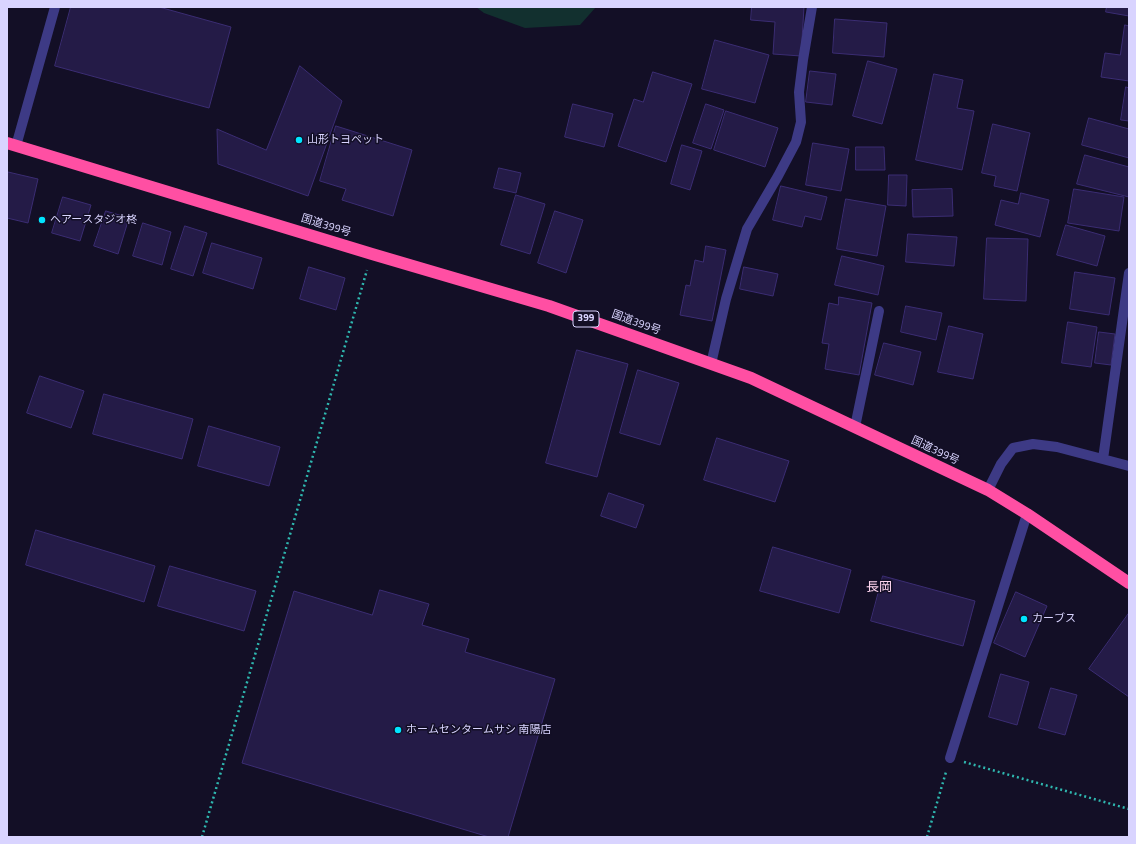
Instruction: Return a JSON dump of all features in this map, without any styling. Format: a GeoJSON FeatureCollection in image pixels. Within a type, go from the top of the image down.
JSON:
{"type":"FeatureCollection","features":[{"type":"Feature","properties":{"kind":"highway","name":"国道399号"},"geometry":{"type":"LineString","coordinates":[[12,144],[372,254],[549,306],[751,378],[988,490],[1027,514],[1129,583]]}},
{"type":"Feature","properties":{"kind":"street"},"geometry":{"type":"LineString","coordinates":[[12,144],[55,7]]}},
{"type":"Feature","properties":{"kind":"street"},"geometry":{"type":"LineString","coordinates":[[711,364],[726,299],[747,229],[796,142],[801,122],[799,92],[812,7]]}},
{"type":"Feature","properties":{"kind":"street"},"geometry":{"type":"LineString","coordinates":[[1103,459],[1129,273]]}},
{"type":"Feature","properties":{"kind":"street"},"geometry":{"type":"LineString","coordinates":[[855,427],[879,311]]}},
{"type":"Feature","properties":{"kind":"street"},"geometry":{"type":"LineString","coordinates":[[988,490],[1001,464],[1013,448],[1033,444],[1057,447],[1129,466]]}},
{"type":"Feature","properties":{"kind":"street"},"geometry":{"type":"LineString","coordinates":[[950,758],[1027,514]]}},
{"type":"Feature","properties":{"kind":"path"},"geometry":{"type":"LineString","coordinates":[[202,837],[372,254]]}},
{"type":"Feature","properties":{"kind":"path"},"geometry":{"type":"LineString","coordinates":[[927,837],[950,758],[1129,809]]}},
{"type":"Feature","properties":{"kind":"green space"},"geometry":{"type":"Polygon","coordinates":[[[476,7],[596,7],[580,25],[525,28],[484,13],[476,7]]]}},
{"type":"Feature","properties":{"kind":"building"},"geometry":{"type":"Polygon","coordinates":[[[71,7],[159,7],[231,27],[209,108],[55,66],[71,7]]]}},
{"type":"Feature","properties":{"kind":"building"},"geometry":{"type":"Polygon","coordinates":[[[752,7],[804,7],[801,56],[773,54],[775,22],[751,20],[752,7]]]}},
{"type":"Feature","properties":{"kind":"building"},"geometry":{"type":"Polygon","coordinates":[[[1107,7],[1129,7],[1129,16],[1106,12],[1107,7]]]}},
{"type":"Feature","properties":{"kind":"building"},"geometry":{"type":"Polygon","coordinates":[[[835,19],[887,23],[884,57],[833,53],[835,19]]]}},
{"type":"Feature","properties":{"kind":"building"},"geometry":{"type":"Polygon","coordinates":[[[1125,25],[1129,26],[1129,81],[1101,77],[1105,53],[1120,55],[1125,25]]]}},
{"type":"Feature","properties":{"kind":"building"},"geometry":{"type":"Polygon","coordinates":[[[715,40],[769,55],[755,103],[702,89],[715,40]]]}},
{"type":"Feature","properties":{"kind":"building"},"geometry":{"type":"Polygon","coordinates":[[[868,61],[897,69],[882,124],[853,116],[868,61]]]}},
{"type":"Feature","properties":{"kind":"building","name":"山形トヨペット"},"geometry":{"type":"Polygon","coordinates":[[[300,66],[342,101],[308,196],[218,164],[217,129],[266,150],[300,66]]]}},
{"type":"Feature","properties":{"kind":"building"},"geometry":{"type":"Polygon","coordinates":[[[810,71],[836,74],[832,105],[806,102],[810,71]]]}},
{"type":"Feature","properties":{"kind":"building"},"geometry":{"type":"Polygon","coordinates":[[[653,72],[692,84],[666,162],[618,146],[634,99],[643,102],[653,72]]]}},
{"type":"Feature","properties":{"kind":"building"},"geometry":{"type":"Polygon","coordinates":[[[934,74],[963,80],[957,108],[974,111],[962,170],[916,160],[934,74]]]}},
{"type":"Feature","properties":{"kind":"building"},"geometry":{"type":"Polygon","coordinates":[[[1126,87],[1129,88],[1129,121],[1121,120],[1126,87]]]}},
{"type":"Feature","properties":{"kind":"building"},"geometry":{"type":"Polygon","coordinates":[[[573,104],[613,114],[604,147],[565,137],[573,104]]]}},
{"type":"Feature","properties":{"kind":"building"},"geometry":{"type":"Polygon","coordinates":[[[706,104],[724,110],[711,149],[693,143],[706,104]]]}},
{"type":"Feature","properties":{"kind":"building"},"geometry":{"type":"Polygon","coordinates":[[[726,111],[778,128],[765,167],[714,150],[726,111]]]}},
{"type":"Feature","properties":{"kind":"building"},"geometry":{"type":"Polygon","coordinates":[[[1089,118],[1129,129],[1129,158],[1082,145],[1089,118]]]}},
{"type":"Feature","properties":{"kind":"building"},"geometry":{"type":"Polygon","coordinates":[[[993,124],[1030,133],[1017,191],[994,186],[996,176],[982,173],[993,124]]]}},
{"type":"Feature","properties":{"kind":"building"},"geometry":{"type":"Polygon","coordinates":[[[336,126],[412,150],[393,216],[342,200],[346,189],[320,181],[336,126]]]}},
{"type":"Feature","properties":{"kind":"building"},"geometry":{"type":"Polygon","coordinates":[[[813,143],[849,149],[841,191],[806,185],[813,143]]]}},
{"type":"Feature","properties":{"kind":"building"},"geometry":{"type":"Polygon","coordinates":[[[682,145],[702,151],[690,190],[671,184],[682,145]]]}},
{"type":"Feature","properties":{"kind":"building"},"geometry":{"type":"Polygon","coordinates":[[[856,147],[884,147],[885,170],[856,170],[856,147]]]}},
{"type":"Feature","properties":{"kind":"building"},"geometry":{"type":"Polygon","coordinates":[[[1085,155],[1129,167],[1129,197],[1077,184],[1085,155]]]}},
{"type":"Feature","properties":{"kind":"building"},"geometry":{"type":"Polygon","coordinates":[[[499,168],[521,173],[516,193],[494,188],[499,168]]]}},
{"type":"Feature","properties":{"kind":"building"},"geometry":{"type":"Polygon","coordinates":[[[8,172],[38,179],[28,223],[7,218],[8,172]]]}},
{"type":"Feature","properties":{"kind":"building"},"geometry":{"type":"Polygon","coordinates":[[[889,175],[907,175],[906,206],[888,205],[889,175]]]}},
{"type":"Feature","properties":{"kind":"building"},"geometry":{"type":"Polygon","coordinates":[[[781,186],[827,197],[821,220],[805,216],[802,227],[773,220],[781,186]]]}},
{"type":"Feature","properties":{"kind":"building"},"geometry":{"type":"Polygon","coordinates":[[[952,189],[953,216],[913,217],[912,190],[952,189]]]}},
{"type":"Feature","properties":{"kind":"building"},"geometry":{"type":"Polygon","coordinates":[[[1074,189],[1124,197],[1119,231],[1068,223],[1074,189]]]}},
{"type":"Feature","properties":{"kind":"building"},"geometry":{"type":"Polygon","coordinates":[[[1021,193],[1049,200],[1040,237],[995,225],[1001,200],[1018,204],[1021,193]]]}},
{"type":"Feature","properties":{"kind":"building"},"geometry":{"type":"Polygon","coordinates":[[[516,195],[545,204],[530,254],[501,245],[516,195]]]}},
{"type":"Feature","properties":{"kind":"building"},"geometry":{"type":"Polygon","coordinates":[[[63,197],[91,205],[80,241],[52,233],[63,197]]]}},
{"type":"Feature","properties":{"kind":"building"},"geometry":{"type":"Polygon","coordinates":[[[846,199],[886,206],[877,256],[837,249],[846,199]]]}},
{"type":"Feature","properties":{"kind":"building"},"geometry":{"type":"Polygon","coordinates":[[[106,211],[129,218],[118,254],[94,246],[106,211]]]}},
{"type":"Feature","properties":{"kind":"building"},"geometry":{"type":"Polygon","coordinates":[[[555,211],[583,220],[566,273],[538,263],[555,211]]]}},
{"type":"Feature","properties":{"kind":"building"},"geometry":{"type":"Polygon","coordinates":[[[143,223],[171,232],[162,265],[133,256],[143,223]]]}},
{"type":"Feature","properties":{"kind":"building"},"geometry":{"type":"Polygon","coordinates":[[[1066,225],[1105,236],[1097,266],[1057,255],[1066,225]]]}},
{"type":"Feature","properties":{"kind":"building"},"geometry":{"type":"Polygon","coordinates":[[[185,226],[207,233],[193,276],[171,269],[185,226]]]}},
{"type":"Feature","properties":{"kind":"building"},"geometry":{"type":"Polygon","coordinates":[[[908,234],[957,237],[954,266],[906,262],[908,234]]]}},
{"type":"Feature","properties":{"kind":"building"},"geometry":{"type":"Polygon","coordinates":[[[987,238],[1028,239],[1026,301],[984,299],[987,238]]]}},
{"type":"Feature","properties":{"kind":"building"},"geometry":{"type":"Polygon","coordinates":[[[212,243],[262,258],[253,289],[203,273],[212,243]]]}},
{"type":"Feature","properties":{"kind":"building"},"geometry":{"type":"Polygon","coordinates":[[[706,246],[726,250],[712,321],[680,315],[686,285],[690,286],[695,260],[703,262],[706,246]]]}},
{"type":"Feature","properties":{"kind":"building"},"geometry":{"type":"Polygon","coordinates":[[[842,256],[884,266],[878,295],[835,285],[842,256]]]}},
{"type":"Feature","properties":{"kind":"building"},"geometry":{"type":"Polygon","coordinates":[[[309,267],[345,278],[336,310],[300,299],[309,267]]]}},
{"type":"Feature","properties":{"kind":"building"},"geometry":{"type":"Polygon","coordinates":[[[744,267],[778,274],[773,296],[740,289],[744,267]]]}},
{"type":"Feature","properties":{"kind":"building"},"geometry":{"type":"Polygon","coordinates":[[[1075,272],[1115,278],[1109,315],[1070,309],[1075,272]]]}},
{"type":"Feature","properties":{"kind":"building"},"geometry":{"type":"Polygon","coordinates":[[[839,297],[872,303],[859,375],[825,369],[829,344],[822,343],[829,303],[838,305],[839,297]]]}},
{"type":"Feature","properties":{"kind":"building"},"geometry":{"type":"Polygon","coordinates":[[[906,306],[942,313],[936,340],[901,332],[906,306]]]}},
{"type":"Feature","properties":{"kind":"building"},"geometry":{"type":"Polygon","coordinates":[[[1068,322],[1097,327],[1091,367],[1062,363],[1068,322]]]}},
{"type":"Feature","properties":{"kind":"building"},"geometry":{"type":"Polygon","coordinates":[[[949,326],[983,334],[973,379],[938,372],[949,326]]]}},
{"type":"Feature","properties":{"kind":"building"},"geometry":{"type":"Polygon","coordinates":[[[1099,332],[1115,334],[1111,365],[1095,363],[1099,332]]]}},
{"type":"Feature","properties":{"kind":"building"},"geometry":{"type":"Polygon","coordinates":[[[884,343],[921,352],[913,385],[875,375],[884,343]]]}},
{"type":"Feature","properties":{"kind":"building"},"geometry":{"type":"Polygon","coordinates":[[[577,350],[628,364],[597,477],[546,463],[577,350]]]}},
{"type":"Feature","properties":{"kind":"building"},"geometry":{"type":"Polygon","coordinates":[[[638,370],[679,383],[660,445],[620,433],[638,370]]]}},
{"type":"Feature","properties":{"kind":"building"},"geometry":{"type":"Polygon","coordinates":[[[40,376],[84,391],[71,428],[27,413],[40,376]]]}},
{"type":"Feature","properties":{"kind":"building"},"geometry":{"type":"Polygon","coordinates":[[[104,394],[193,419],[182,459],[93,434],[104,394]]]}},
{"type":"Feature","properties":{"kind":"building"},"geometry":{"type":"Polygon","coordinates":[[[209,426],[280,447],[269,486],[198,466],[209,426]]]}},
{"type":"Feature","properties":{"kind":"building"},"geometry":{"type":"Polygon","coordinates":[[[717,438],[789,461],[775,502],[704,480],[717,438]]]}},
{"type":"Feature","properties":{"kind":"building"},"geometry":{"type":"Polygon","coordinates":[[[609,493],[644,505],[636,528],[601,516],[609,493]]]}},
{"type":"Feature","properties":{"kind":"building"},"geometry":{"type":"Polygon","coordinates":[[[36,530],[155,566],[144,602],[26,565],[36,530]]]}},
{"type":"Feature","properties":{"kind":"building"},"geometry":{"type":"Polygon","coordinates":[[[773,547],[851,570],[839,613],[760,591],[773,547]]]}},
{"type":"Feature","properties":{"kind":"building"},"geometry":{"type":"Polygon","coordinates":[[[170,566],[256,591],[244,631],[158,606],[170,566]]]}},
{"type":"Feature","properties":{"kind":"building"},"geometry":{"type":"Polygon","coordinates":[[[883,576],[975,601],[963,646],[871,621],[883,576]]]}},
{"type":"Feature","properties":{"kind":"building"},"geometry":{"type":"Polygon","coordinates":[[[380,590],[429,604],[422,625],[469,639],[465,652],[555,679],[508,837],[489,837],[242,763],[294,591],[372,615],[380,590]]]}},
{"type":"Feature","properties":{"kind":"building"},"geometry":{"type":"Polygon","coordinates":[[[1016,592],[1047,606],[1025,657],[994,643],[1016,592]]]}},
{"type":"Feature","properties":{"kind":"building"},"geometry":{"type":"Polygon","coordinates":[[[1129,613],[1129,697],[1089,669],[1129,613]]]}},
{"type":"Feature","properties":{"kind":"building"},"geometry":{"type":"Polygon","coordinates":[[[1001,674],[1029,682],[1017,725],[989,717],[1001,674]]]}},
{"type":"Feature","properties":{"kind":"building"},"geometry":{"type":"Polygon","coordinates":[[[1051,688],[1077,695],[1065,735],[1039,728],[1051,688]]]}},
{"type":"Feature","properties":{"kind":"place","name":"山形トヨペット"},"geometry":{"type":"Point","coordinates":[299,140]}},
{"type":"Feature","properties":{"kind":"place","name":"ヘアースタジオ柊"},"geometry":{"type":"Point","coordinates":[42,220]}},
{"type":"Feature","properties":{"kind":"place","name":"カーブス"},"geometry":{"type":"Point","coordinates":[1024,619]}},
{"type":"Feature","properties":{"kind":"place","name":"ホームセンタームサシ 南陽店"},"geometry":{"type":"Point","coordinates":[398,730]}},
{"type":"Feature","properties":{"kind":"district","name":"長岡"},"geometry":{"type":"Point","coordinates":[879,588]}}]}
